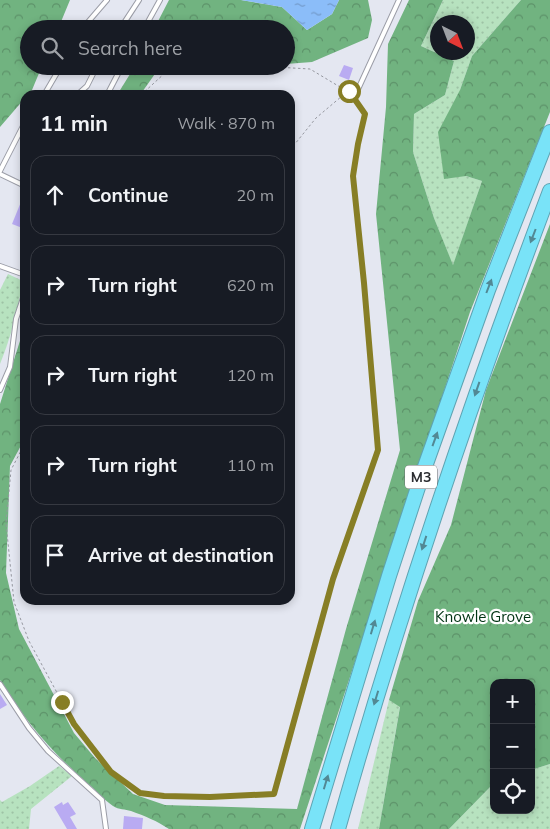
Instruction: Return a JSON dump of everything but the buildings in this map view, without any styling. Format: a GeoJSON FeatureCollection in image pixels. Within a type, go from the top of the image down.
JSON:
{"type":"FeatureCollection","features":[{"type":"Feature","properties":{"kind":"highway","name":"M3"},"geometry":{"type":"LineString","coordinates":[[312,829],[389,576],[422,475],[488,290],[550,132]]}},
{"type":"Feature","properties":{"kind":"highway","name":"M3"},"geometry":{"type":"LineString","coordinates":[[338,829],[363,738],[445,480],[497,330],[550,191]]}},
{"type":"Feature","properties":{"kind":"lane"},"geometry":{"type":"LineString","coordinates":[[90,20],[107,0]]}},
{"type":"Feature","properties":{"kind":"lane"},"geometry":{"type":"LineString","coordinates":[[126,20],[139,0]]}},
{"type":"Feature","properties":{"kind":"lane"},"geometry":{"type":"LineString","coordinates":[[149,20],[160,0]]}},
{"type":"Feature","properties":{"kind":"lane"},"geometry":{"type":"LineString","coordinates":[[354,98],[399,0]]}},
{"type":"Feature","properties":{"kind":"lane"},"geometry":{"type":"LineString","coordinates":[[47,90],[56,75]]}},
{"type":"Feature","properties":{"kind":"lane"},"geometry":{"type":"LineString","coordinates":[[83,90],[87,86],[92,75]]}},
{"type":"Feature","properties":{"kind":"lane"},"geometry":{"type":"LineString","coordinates":[[110,90],[117,75]]}},
{"type":"Feature","properties":{"kind":"lane"},"geometry":{"type":"LineString","coordinates":[[20,132],[0,173],[20,183]]}},
{"type":"Feature","properties":{"kind":"lane"},"geometry":{"type":"LineString","coordinates":[[0,266],[20,273]]}},
{"type":"Feature","properties":{"kind":"lane"},"geometry":{"type":"LineString","coordinates":[[0,390],[10,368],[16,319],[20,307]]}},
{"type":"Feature","properties":{"kind":"lane"},"geometry":{"type":"LineString","coordinates":[[0,377],[6,377]]}},
{"type":"Feature","properties":{"kind":"lane"},"geometry":{"type":"LineString","coordinates":[[0,684],[29,728],[48,751],[102,800],[106,829]]}},
{"type":"Feature","properties":{"kind":"path"},"geometry":{"type":"LineString","coordinates":[[20,453],[11,470],[6,523],[14,602],[29,640],[74,724],[111,772],[140,793],[164,796],[210,797],[274,794],[333,579],[378,450],[353,176],[365,114],[349,91],[310,69],[295,68]]}},
{"type":"Feature","properties":{"kind":"path"},"geometry":{"type":"LineString","coordinates":[[146,90],[163,75]]}},
{"type":"Feature","properties":{"kind":"path"},"geometry":{"type":"LineString","coordinates":[[295,144],[316,118],[349,91]]}},
{"type":"Feature","properties":{"kind":"green space"},"geometry":{"type":"Polygon","coordinates":[[[0,0],[70,0],[62,20],[20,20],[20,75],[38,75],[32,90],[20,90],[20,104],[0,127],[0,0]]]}},
{"type":"Feature","properties":{"kind":"green space"},"geometry":{"type":"Polygon","coordinates":[[[169,0],[241,0],[282,7],[307,30],[332,14],[339,0],[368,0],[372,20],[368,38],[312,62],[295,63],[295,20],[159,20],[169,0]]]}},
{"type":"Feature","properties":{"kind":"green space"},"geometry":{"type":"Polygon","coordinates":[[[409,0],[443,0],[436,15],[430,15],[430,27],[421,46],[430,50],[430,60],[454,61],[445,95],[414,114],[413,152],[434,218],[453,265],[482,181],[466,176],[444,179],[438,132],[460,90],[471,60],[475,60],[475,53],[521,0],[550,0],[550,112],[470,312],[300,829],[169,829],[141,815],[115,807],[106,800],[39,735],[0,680],[0,404],[20,341],[20,447],[10,466],[6,573],[19,629],[74,733],[95,758],[133,794],[165,805],[297,809],[346,629],[400,450],[376,214],[386,107],[388,44],[409,0]]]}},
{"type":"Feature","properties":{"kind":"green space"},"geometry":{"type":"Polygon","coordinates":[[[443,0],[521,0],[475,53],[475,15],[436,15],[443,0]]]}},
{"type":"Feature","properties":{"kind":"green space"},"geometry":{"type":"Polygon","coordinates":[[[430,27],[430,50],[421,46],[430,27]]]}},
{"type":"Feature","properties":{"kind":"green space"},"geometry":{"type":"Polygon","coordinates":[[[452,60],[471,60],[460,90],[466,176],[482,181],[453,266],[434,218],[413,152],[414,114],[445,95],[454,61],[452,60]]]}},
{"type":"Feature","properties":{"kind":"green space"},"geometry":{"type":"Polygon","coordinates":[[[129,75],[154,75],[144,90],[120,90],[129,75]]]}},
{"type":"Feature","properties":{"kind":"green space","name":"Knowle Grove"},"geometry":{"type":"Polygon","coordinates":[[[550,224],[550,764],[535,769],[535,679],[490,679],[490,787],[449,829],[379,829],[400,707],[389,700],[418,601],[451,525],[486,390],[550,224]]]}},
{"type":"Feature","properties":{"kind":"green space"},"geometry":{"type":"Polygon","coordinates":[[[8,274],[20,280],[19,302],[8,344],[0,364],[0,290],[8,274]]]}},
{"type":"Feature","properties":{"kind":"green space"},"geometry":{"type":"Polygon","coordinates":[[[389,700],[400,706],[379,829],[358,829],[389,700]]]}},
{"type":"Feature","properties":{"kind":"green space"},"geometry":{"type":"Polygon","coordinates":[[[550,764],[550,829],[449,829],[490,787],[490,814],[535,814],[535,769],[550,764]]]}},
{"type":"Feature","properties":{"kind":"green space"},"geometry":{"type":"Polygon","coordinates":[[[59,766],[72,776],[31,809],[29,829],[0,829],[0,800],[2,802],[30,786],[59,766]]]}},
{"type":"Feature","properties":{"kind":"water"},"geometry":{"type":"Polygon","coordinates":[[[241,0],[339,0],[332,14],[307,30],[282,7],[241,0]]]}},
{"type":"Feature","properties":{"kind":"route"},"geometry":{"type":"LineString","coordinates":[[62,702],[74,724],[111,772],[140,793],[164,796],[210,797],[274,794],[333,579],[378,450],[353,176],[365,114],[349,91]]}}]}
